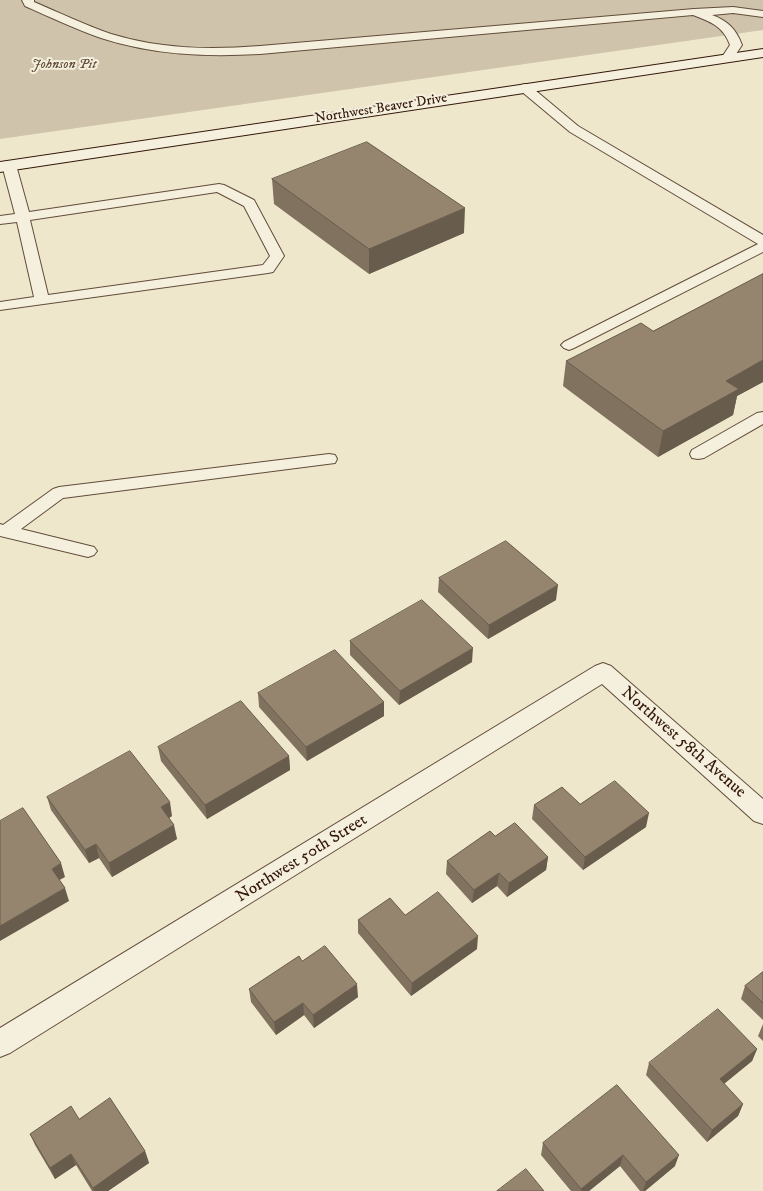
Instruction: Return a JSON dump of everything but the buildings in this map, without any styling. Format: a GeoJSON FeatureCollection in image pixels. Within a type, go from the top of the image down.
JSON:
{"type":"FeatureCollection","features":[{"type":"Feature","properties":{"kind":"main road","name":"Northwest Beaver Drive"},"geometry":{"type":"LineString","coordinates":[[4,166],[763,53]]}},
{"type":"Feature","properties":{"kind":"main road","name":"Northwest 58th Avenue"},"geometry":{"type":"LineString","coordinates":[[603,672],[763,814]]}},
{"type":"Feature","properties":{"kind":"main road","name":"Northwest 50th Street"},"geometry":{"type":"LineString","coordinates":[[0,1044],[603,672]]}},
{"type":"Feature","properties":{"kind":"lane"},"geometry":{"type":"LineString","coordinates":[[28,0],[29,4],[117,39],[150,47],[204,53],[260,50],[694,12],[733,10],[763,14]]}},
{"type":"Feature","properties":{"kind":"lane"},"geometry":{"type":"LineString","coordinates":[[694,12],[716,20],[731,32],[736,45],[728,57]]}},
{"type":"Feature","properties":{"kind":"lane"},"geometry":{"type":"LineString","coordinates":[[525,88],[574,129],[763,241]]}},
{"type":"Feature","properties":{"kind":"lane"},"geometry":{"type":"LineString","coordinates":[[4,166],[22,216],[42,300]]}},
{"type":"Feature","properties":{"kind":"lane"},"geometry":{"type":"LineString","coordinates":[[0,220],[219,188],[249,203],[277,256],[268,269],[0,306]]}},
{"type":"Feature","properties":{"kind":"lane"},"geometry":{"type":"LineString","coordinates":[[569,345],[763,247]]}},
{"type":"Feature","properties":{"kind":"lane"},"geometry":{"type":"LineString","coordinates":[[698,454],[763,417]]}},
{"type":"Feature","properties":{"kind":"lane"},"geometry":{"type":"LineString","coordinates":[[3,530],[59,493],[329,459]]}},
{"type":"Feature","properties":{"kind":"lane"},"geometry":{"type":"LineString","coordinates":[[3,530],[88,551]]}},
{"type":"Feature","properties":{"kind":"green space","name":"Johnson Pit"},"geometry":{"type":"Polygon","coordinates":[[[0,0],[763,0],[763,30],[0,139],[0,0]]]}}]}
